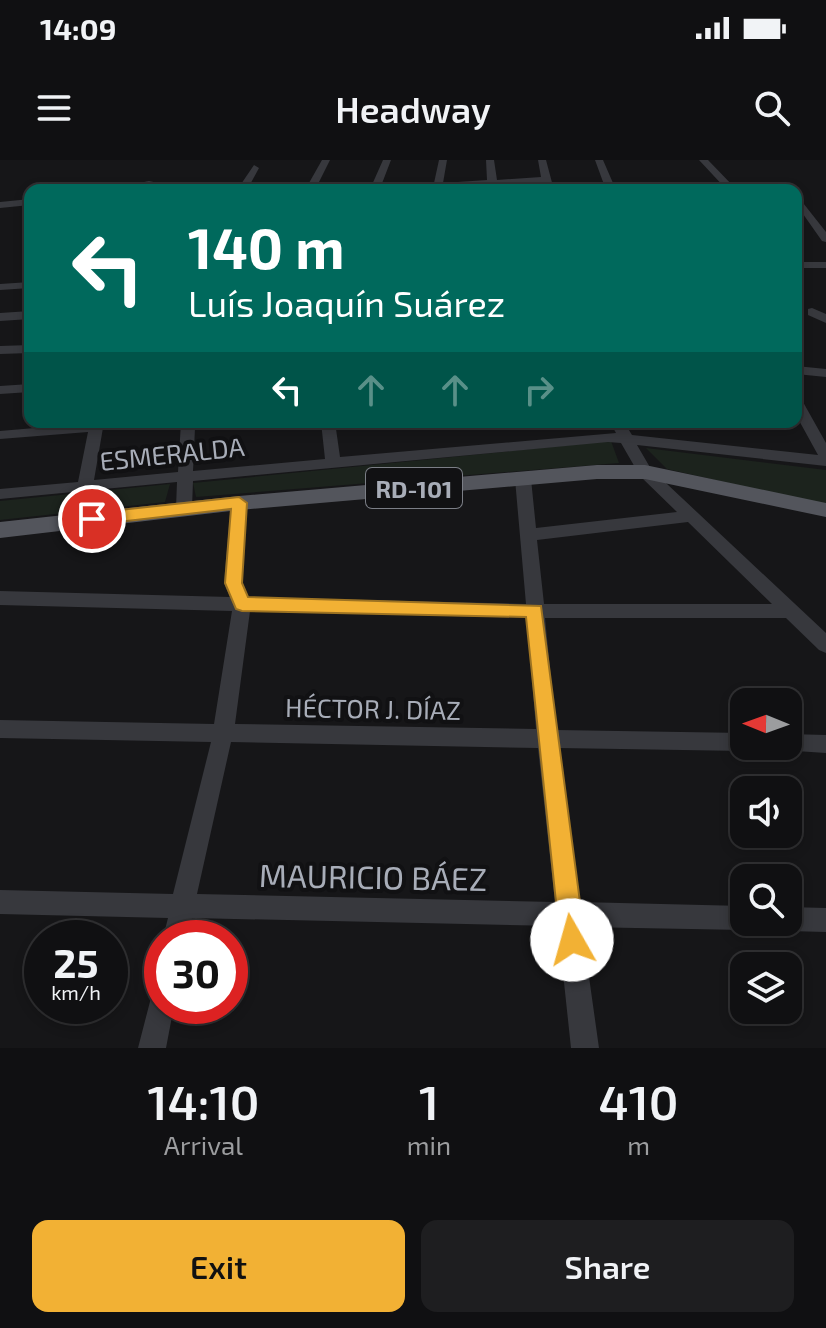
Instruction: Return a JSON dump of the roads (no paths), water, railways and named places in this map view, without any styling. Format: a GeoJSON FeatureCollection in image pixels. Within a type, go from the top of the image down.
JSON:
{"type":"FeatureCollection","features":[{"type":"Feature","properties":{"kind":"main road","name":"RD-101"},"geometry":{"type":"LineString","coordinates":[[0,530],[184,508],[597,472],[645,472],[826,510]]}},
{"type":"Feature","properties":{"kind":"street"},"geometry":{"type":"LineString","coordinates":[[313,184],[326,160]]}},
{"type":"Feature","properties":{"kind":"street"},"geometry":{"type":"LineString","coordinates":[[377,184],[387,160]]}},
{"type":"Feature","properties":{"kind":"street"},"geometry":{"type":"LineString","coordinates":[[443,160],[445,184]]}},
{"type":"Feature","properties":{"kind":"street"},"geometry":{"type":"LineString","coordinates":[[490,160],[492,184]]}},
{"type":"Feature","properties":{"kind":"street"},"geometry":{"type":"LineString","coordinates":[[542,160],[547,184]]}},
{"type":"Feature","properties":{"kind":"street"},"geometry":{"type":"LineString","coordinates":[[599,160],[609,184]]}},
{"type":"Feature","properties":{"kind":"street"},"geometry":{"type":"LineString","coordinates":[[703,160],[726,184]]}},
{"type":"Feature","properties":{"kind":"street"},"geometry":{"type":"LineString","coordinates":[[245,184],[254,168]]}},
{"type":"Feature","properties":{"kind":"street"},"geometry":{"type":"LineString","coordinates":[[0,205],[24,203]]}},
{"type":"Feature","properties":{"kind":"street"},"geometry":{"type":"LineString","coordinates":[[802,205],[826,239]]}},
{"type":"Feature","properties":{"kind":"street"},"geometry":{"type":"LineString","coordinates":[[802,265],[826,265]]}},
{"type":"Feature","properties":{"kind":"street"},"geometry":{"type":"LineString","coordinates":[[0,287],[24,285]]}},
{"type":"Feature","properties":{"kind":"street"},"geometry":{"type":"LineString","coordinates":[[812,312],[826,319]]}},
{"type":"Feature","properties":{"kind":"street"},"geometry":{"type":"LineString","coordinates":[[0,317],[24,315]]}},
{"type":"Feature","properties":{"kind":"street"},"geometry":{"type":"LineString","coordinates":[[0,350],[24,349]]}},
{"type":"Feature","properties":{"kind":"street"},"geometry":{"type":"LineString","coordinates":[[802,371],[826,373]]}},
{"type":"Feature","properties":{"kind":"street"},"geometry":{"type":"LineString","coordinates":[[0,390],[24,388]]}},
{"type":"Feature","properties":{"kind":"street"},"geometry":{"type":"LineString","coordinates":[[802,413],[826,459]]}},
{"type":"Feature","properties":{"kind":"street"},"geometry":{"type":"LineString","coordinates":[[0,435],[68,428]]}},
{"type":"Feature","properties":{"kind":"street"},"geometry":{"type":"LineString","coordinates":[[85,486],[96,428]]}},
{"type":"Feature","properties":{"kind":"street"},"geometry":{"type":"LineString","coordinates":[[184,508],[188,428]]}},
{"type":"Feature","properties":{"kind":"street"},"geometry":{"type":"LineString","coordinates":[[329,428],[333,461]]}},
{"type":"Feature","properties":{"kind":"street"},"geometry":{"type":"LineString","coordinates":[[620,429],[645,472],[826,645]]}},
{"type":"Feature","properties":{"kind":"street","name":"ESMERALDA"},"geometry":{"type":"LineString","coordinates":[[0,494],[620,429],[826,459]]}},
{"type":"Feature","properties":{"kind":"street"},"geometry":{"type":"LineString","coordinates":[[523,479],[547,739],[585,1048]]}},
{"type":"Feature","properties":{"kind":"street"},"geometry":{"type":"LineString","coordinates":[[179,920],[223,733],[242,604],[233,583],[239,503]]}},
{"type":"Feature","properties":{"kind":"street"},"geometry":{"type":"LineString","coordinates":[[528,535],[693,516]]}},
{"type":"Feature","properties":{"kind":"street"},"geometry":{"type":"LineString","coordinates":[[0,598],[534,611],[790,611]]}},
{"type":"Feature","properties":{"kind":"street","name":"HÉCTOR J. DÍAZ"},"geometry":{"type":"LineString","coordinates":[[0,729],[730,742]]}},
{"type":"Feature","properties":{"kind":"street"},"geometry":{"type":"LineString","coordinates":[[802,743],[826,744]]}},
{"type":"Feature","properties":{"kind":"street","name":"MAURICIO BÁEZ"},"geometry":{"type":"LineString","coordinates":[[0,902],[730,918]]}},
{"type":"Feature","properties":{"kind":"street"},"geometry":{"type":"LineString","coordinates":[[802,919],[826,920]]}},
{"type":"Feature","properties":{"kind":"street"},"geometry":{"type":"LineString","coordinates":[[152,1048],[157,1024]]}}]}
